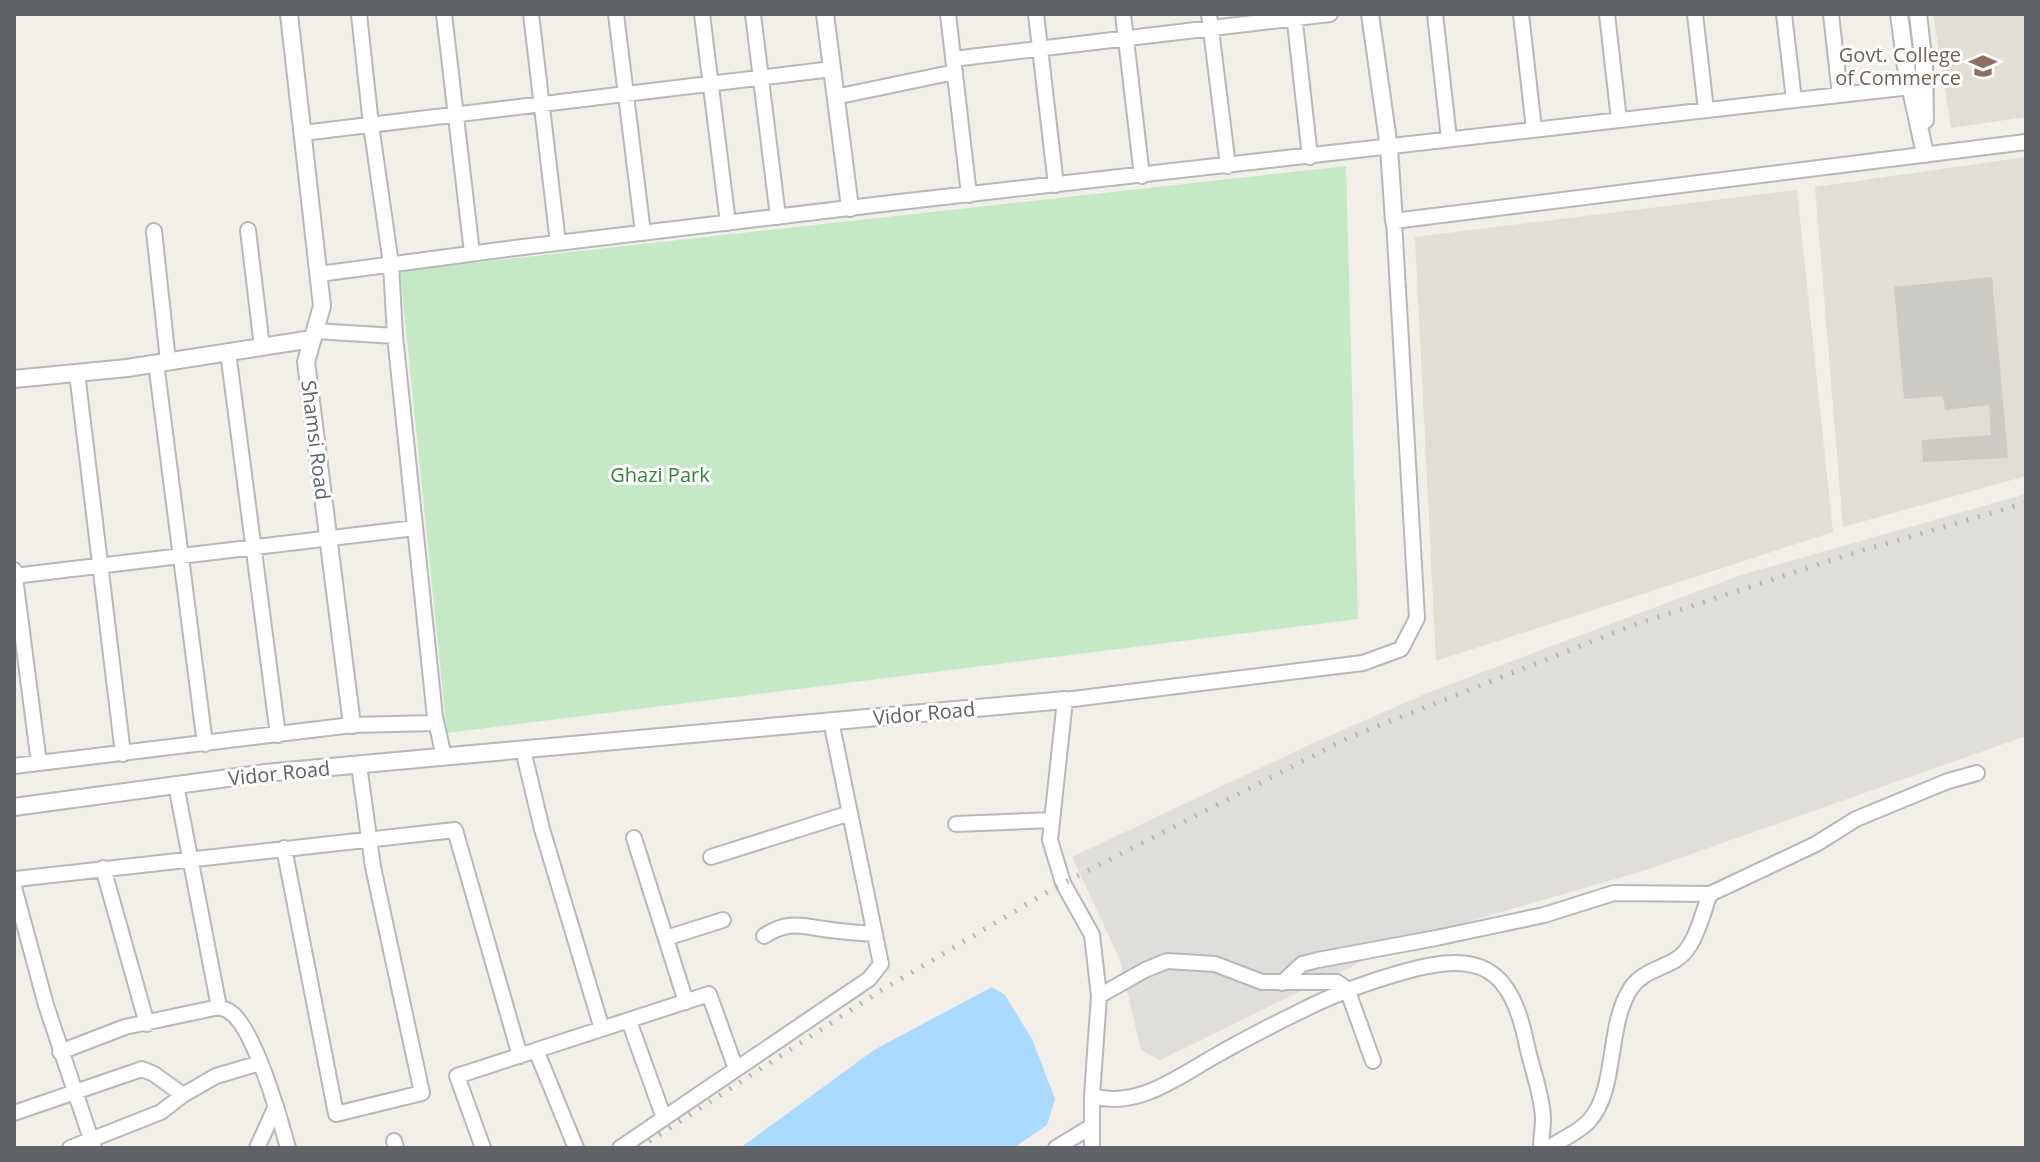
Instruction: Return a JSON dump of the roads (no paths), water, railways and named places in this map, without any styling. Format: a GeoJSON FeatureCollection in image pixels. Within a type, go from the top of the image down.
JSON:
{"type":"FeatureCollection","features":[{"type":"Feature","properties":{"kind":"street","name":"Shamsi Road"},"geometry":{"type":"LineString","coordinates":[[289,14],[322,306],[306,362],[352,725]]}},
{"type":"Feature","properties":{"kind":"street"},"geometry":{"type":"LineString","coordinates":[[359,14],[391,264],[395,336],[436,723],[444,757]]}},
{"type":"Feature","properties":{"kind":"street"},"geometry":{"type":"LineString","coordinates":[[444,14],[472,253]]}},
{"type":"Feature","properties":{"kind":"street"},"geometry":{"type":"LineString","coordinates":[[531,14],[558,243]]}},
{"type":"Feature","properties":{"kind":"street"},"geometry":{"type":"LineString","coordinates":[[616,14],[643,233]]}},
{"type":"Feature","properties":{"kind":"street"},"geometry":{"type":"LineString","coordinates":[[702,14],[728,223]]}},
{"type":"Feature","properties":{"kind":"street"},"geometry":{"type":"LineString","coordinates":[[753,14],[778,217]]}},
{"type":"Feature","properties":{"kind":"street"},"geometry":{"type":"LineString","coordinates":[[825,14],[850,208]]}},
{"type":"Feature","properties":{"kind":"street"},"geometry":{"type":"LineString","coordinates":[[948,14],[969,195]]}},
{"type":"Feature","properties":{"kind":"street"},"geometry":{"type":"LineString","coordinates":[[1036,14],[1056,185]]}},
{"type":"Feature","properties":{"kind":"street"},"geometry":{"type":"LineString","coordinates":[[1123,14],[1142,176]]}},
{"type":"Feature","properties":{"kind":"street"},"geometry":{"type":"LineString","coordinates":[[835,97],[954,65],[1040,49],[1126,38],[1210,21],[1330,14]]}},
{"type":"Feature","properties":{"kind":"street"},"geometry":{"type":"LineString","coordinates":[[1370,14],[1389,148],[1394,221],[2026,142]]}},
{"type":"Feature","properties":{"kind":"street"},"geometry":{"type":"LineString","coordinates":[[1435,14],[1449,139]]}},
{"type":"Feature","properties":{"kind":"street"},"geometry":{"type":"LineString","coordinates":[[1521,14],[1534,129]]}},
{"type":"Feature","properties":{"kind":"street"},"geometry":{"type":"LineString","coordinates":[[1607,14],[1619,120]]}},
{"type":"Feature","properties":{"kind":"street"},"geometry":{"type":"LineString","coordinates":[[1695,14],[1706,110]]}},
{"type":"Feature","properties":{"kind":"street"},"geometry":{"type":"LineString","coordinates":[[1784,14],[1794,100]]}},
{"type":"Feature","properties":{"kind":"street"},"geometry":{"type":"LineString","coordinates":[[1831,14],[1840,95]]}},
{"type":"Feature","properties":{"kind":"street"},"geometry":{"type":"LineString","coordinates":[[1899,14],[1910,87],[1925,154]]}},
{"type":"Feature","properties":{"kind":"street"},"geometry":{"type":"LineString","coordinates":[[1918,14],[1924,66],[1925,154]]}},
{"type":"Feature","properties":{"kind":"street"},"geometry":{"type":"LineString","coordinates":[[1294,16],[1310,157]]}},
{"type":"Feature","properties":{"kind":"street"},"geometry":{"type":"LineString","coordinates":[[1210,21],[1228,166]]}},
{"type":"Feature","properties":{"kind":"street"},"geometry":{"type":"LineString","coordinates":[[303,133],[832,69]]}},
{"type":"Feature","properties":{"kind":"street"},"geometry":{"type":"LineString","coordinates":[[319,274],[850,208],[1910,87]]}},
{"type":"Feature","properties":{"kind":"street","name":"Vidor Road"},"geometry":{"type":"LineString","coordinates":[[14,807],[265,773],[1065,700],[1363,663],[1401,649],[1417,618],[1394,221]]}},
{"type":"Feature","properties":{"kind":"street"},"geometry":{"type":"LineString","coordinates":[[248,230],[262,347]]}},
{"type":"Feature","properties":{"kind":"street"},"geometry":{"type":"LineString","coordinates":[[154,231],[162,362],[181,556],[205,744]]}},
{"type":"Feature","properties":{"kind":"street"},"geometry":{"type":"LineString","coordinates":[[14,379],[162,362],[262,347],[314,335],[395,336]]}},
{"type":"Feature","properties":{"kind":"street"},"geometry":{"type":"LineString","coordinates":[[228,352],[278,735]]}},
{"type":"Feature","properties":{"kind":"street"},"geometry":{"type":"LineString","coordinates":[[77,373],[123,754]]}},
{"type":"Feature","properties":{"kind":"street"},"geometry":{"type":"LineString","coordinates":[[14,576],[415,528]]}},
{"type":"Feature","properties":{"kind":"street"},"geometry":{"type":"LineString","coordinates":[[14,570],[39,763]]}},
{"type":"Feature","properties":{"kind":"street"},"geometry":{"type":"LineString","coordinates":[[1065,700],[1050,840],[1063,883],[1092,935],[1099,996],[1092,1148]]}},
{"type":"Feature","properties":{"kind":"street"},"geometry":{"type":"LineString","coordinates":[[620,1148],[869,979],[881,964],[831,721]]}},
{"type":"Feature","properties":{"kind":"street"},"geometry":{"type":"LineString","coordinates":[[14,766],[352,725],[436,723]]}},
{"type":"Feature","properties":{"kind":"street"},"geometry":{"type":"LineString","coordinates":[[523,750],[542,829],[602,1029]]}},
{"type":"Feature","properties":{"kind":"street"},"geometry":{"type":"LineString","coordinates":[[284,848],[336,1114],[422,1093],[373,867],[359,765]]}},
{"type":"Feature","properties":{"kind":"street"},"geometry":{"type":"LineString","coordinates":[[1282,983],[1302,964],[1544,915],[1614,893],[1710,894],[1816,844],[1856,819],[1948,781],[1977,773]]}},
{"type":"Feature","properties":{"kind":"street"},"geometry":{"type":"LineString","coordinates":[[176,785],[219,1007]]}},
{"type":"Feature","properties":{"kind":"street"},"geometry":{"type":"LineString","coordinates":[[711,857],[850,813]]}},
{"type":"Feature","properties":{"kind":"street"},"geometry":{"type":"LineString","coordinates":[[956,824],[1052,820]]}},
{"type":"Feature","properties":{"kind":"street"},"geometry":{"type":"LineString","coordinates":[[93,1144],[60,1052],[14,887],[16,879],[455,830],[520,1056]]}},
{"type":"Feature","properties":{"kind":"street"},"geometry":{"type":"LineString","coordinates":[[634,838],[686,1002]]}},
{"type":"Feature","properties":{"kind":"street"},"geometry":{"type":"LineString","coordinates":[[103,868],[147,1024]]}},
{"type":"Feature","properties":{"kind":"street"},"geometry":{"type":"LineString","coordinates":[[1548,1148],[1588,1123],[1599,1107],[1612,1047],[1632,987],[1649,971],[1686,951],[1710,894]]}},
{"type":"Feature","properties":{"kind":"street"},"geometry":{"type":"LineString","coordinates":[[666,938],[723,920]]}},
{"type":"Feature","properties":{"kind":"street"},"geometry":{"type":"LineString","coordinates":[[764,936],[775,929],[800,924],[875,934]]}},
{"type":"Feature","properties":{"kind":"street"},"geometry":{"type":"LineString","coordinates":[[1099,996],[1167,961],[1215,964],[1262,982],[1337,982],[1347,989],[1373,1061]]}},
{"type":"Feature","properties":{"kind":"street"},"geometry":{"type":"LineString","coordinates":[[1092,1096],[1106,1100],[1145,1094],[1347,989],[1450,961],[1485,968],[1499,977],[1523,1025],[1543,1116],[1541,1148]]}},
{"type":"Feature","properties":{"kind":"street"},"geometry":{"type":"LineString","coordinates":[[483,1148],[457,1076],[709,994],[736,1069]]}},
{"type":"Feature","properties":{"kind":"street"},"geometry":{"type":"LineString","coordinates":[[60,1052],[125,1027],[219,1007],[232,1012],[260,1063],[288,1148]]}},
{"type":"Feature","properties":{"kind":"street"},"geometry":{"type":"LineString","coordinates":[[629,1021],[664,1118]]}},
{"type":"Feature","properties":{"kind":"street"},"geometry":{"type":"LineString","coordinates":[[536,1050],[576,1148]]}},
{"type":"Feature","properties":{"kind":"street"},"geometry":{"type":"LineString","coordinates":[[70,1148],[93,1144],[161,1112],[216,1076],[260,1063]]}},
{"type":"Feature","properties":{"kind":"street"},"geometry":{"type":"LineString","coordinates":[[14,1113],[142,1069],[183,1095]]}},
{"type":"Feature","properties":{"kind":"street"},"geometry":{"type":"LineString","coordinates":[[257,1148],[276,1106]]}},
{"type":"Feature","properties":{"kind":"street"},"geometry":{"type":"LineString","coordinates":[[1056,1148],[1092,1126]]}},
{"type":"Feature","properties":{"kind":"water"},"geometry":{"type":"Polygon","coordinates":[[[992,987],[1005,995],[1032,1039],[1055,1099],[1047,1125],[1014,1148],[740,1148],[874,1050],[992,987]]]}},
{"type":"Feature","properties":{"kind":"railway"},"geometry":{"type":"LineString","coordinates":[[639,1148],[877,993],[1054,888],[1350,737],[1631,626],[1847,555],[2026,503]]}},
{"type":"Feature","properties":{"kind":"place","name":"Govt. College of Commerce"},"geometry":{"type":"Point","coordinates":[1983,66]}},
{"type":"Feature","properties":{"kind":"park label","name":"Ghazi Park"},"geometry":{"type":"Point","coordinates":[660,474]}}]}
